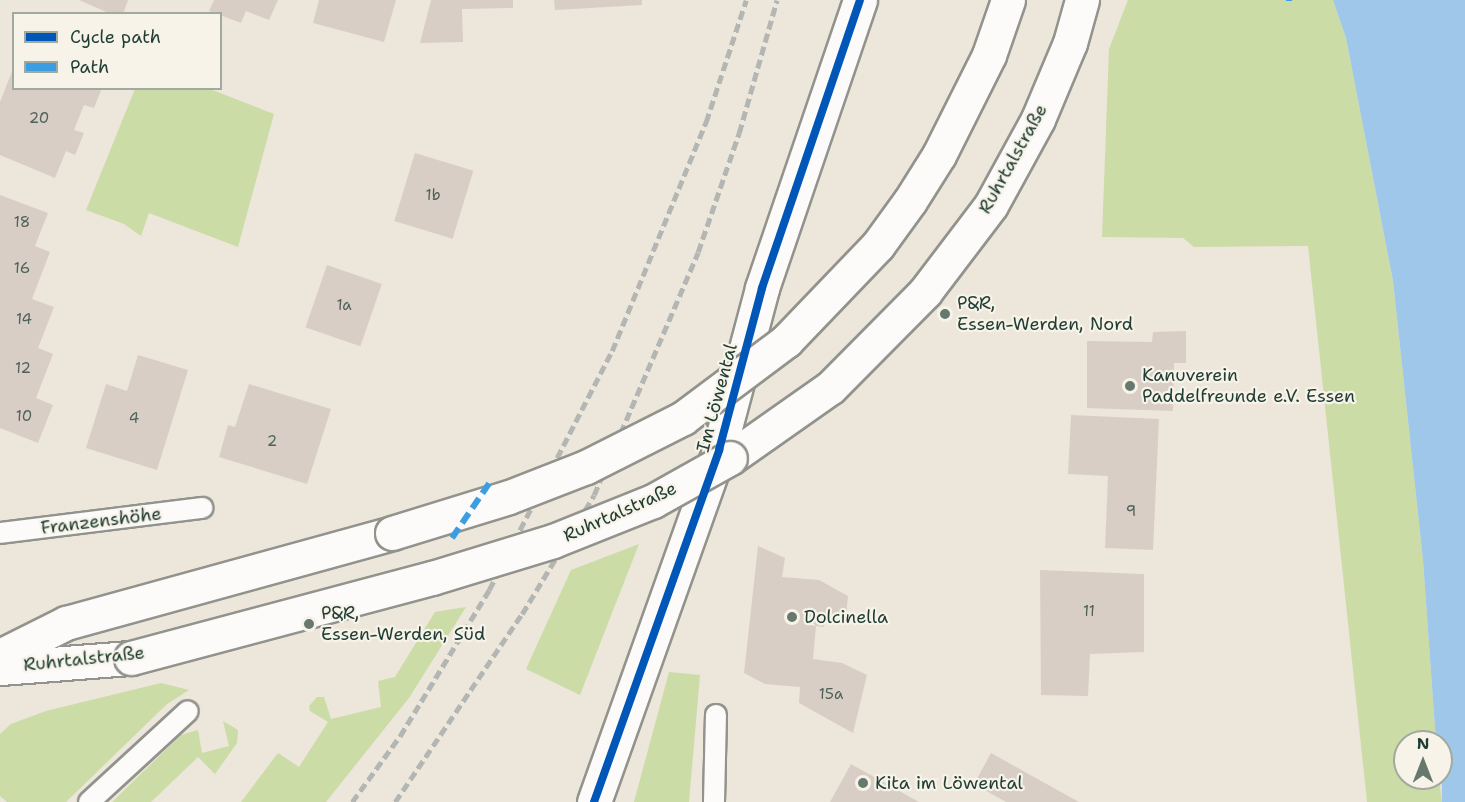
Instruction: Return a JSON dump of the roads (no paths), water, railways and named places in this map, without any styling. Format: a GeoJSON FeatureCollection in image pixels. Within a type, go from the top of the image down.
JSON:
{"type":"FeatureCollection","features":[{"type":"Feature","properties":{"kind":"main road","name":"Im Löwental"},"geometry":{"type":"LineString","coordinates":[[594,802],[719,450],[762,288],[860,0]]}},
{"type":"Feature","properties":{"kind":"main road","name":"Ruhrtalstraße"},"geometry":{"type":"LineString","coordinates":[[0,656],[66,623],[509,497],[586,467],[683,418],[786,341],[878,245],[939,155],[989,55],[1008,0]]}},
{"type":"Feature","properties":{"kind":"main road","name":"Ruhrtalstraße"},"geometry":{"type":"LineString","coordinates":[[0,668],[130,657],[432,578],[553,541],[653,501],[730,458],[831,387],[925,292],[991,205],[1038,119],[1070,43],[1082,0]]}},
{"type":"Feature","properties":{"kind":"lane","name":"Franzenshöhe"},"geometry":{"type":"LineString","coordinates":[[0,533],[202,508]]}},
{"type":"Feature","properties":{"kind":"lane"},"geometry":{"type":"LineString","coordinates":[[90,802],[188,711]]}},
{"type":"Feature","properties":{"kind":"lane"},"geometry":{"type":"LineString","coordinates":[[714,802],[716,715]]}},
{"type":"Feature","properties":{"kind":"water"},"geometry":{"type":"Polygon","coordinates":[[[1333,0],[1465,0],[1465,802],[1442,802],[1442,790],[1453,790],[1453,730],[1435,730],[1423,560],[1393,281],[1346,38],[1333,0]]]}},
{"type":"Feature","properties":{"kind":"railway"},"geometry":{"type":"LineString","coordinates":[[352,802],[400,736],[489,590],[612,351],[706,122],[746,0]]}},
{"type":"Feature","properties":{"kind":"railway"},"geometry":{"type":"LineString","coordinates":[[395,802],[522,614],[594,495],[698,252],[739,133],[777,0]]}},
{"type":"Feature","properties":{"kind":"place","name":"P&R, Essen-Werden, Nord"},"geometry":{"type":"Point","coordinates":[945,314]}},
{"type":"Feature","properties":{"kind":"place","name":"Kanuverein Paddelfreunde e.V. Essen"},"geometry":{"type":"Point","coordinates":[1130,386]}},
{"type":"Feature","properties":{"kind":"place","name":"Dolcinella"},"geometry":{"type":"Point","coordinates":[792,617]}},
{"type":"Feature","properties":{"kind":"place","name":"P&R, Essen-Werden, Süd"},"geometry":{"type":"Point","coordinates":[309,624]}},
{"type":"Feature","properties":{"kind":"place","name":"Kita im Löwental"},"geometry":{"type":"Point","coordinates":[863,783]}}]}
